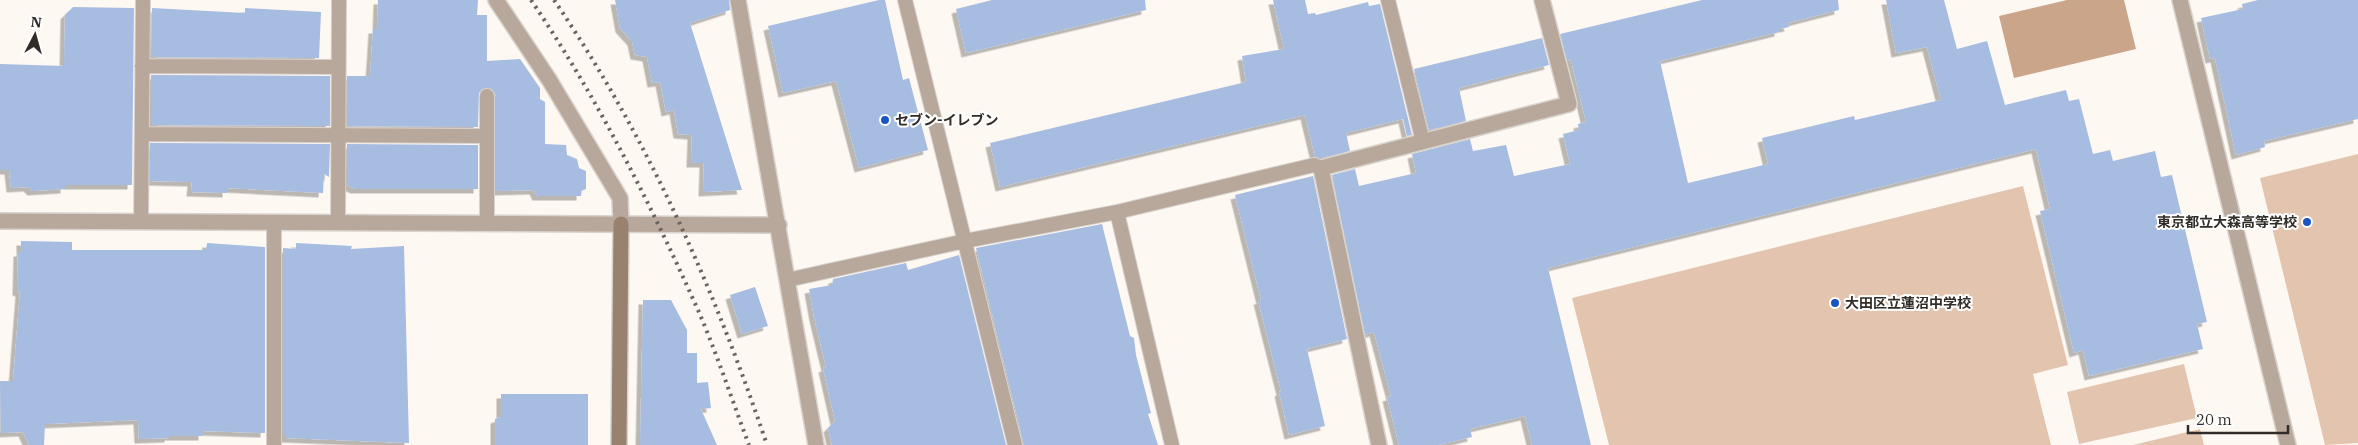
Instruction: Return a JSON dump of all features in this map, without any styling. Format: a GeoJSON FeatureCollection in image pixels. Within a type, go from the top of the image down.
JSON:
{"type":"FeatureCollection","features":[{"type":"Feature","properties":{"kind":"street"},"geometry":{"type":"LineString","coordinates":[[496,0],[550,81],[620,198],[618,445]]}},
{"type":"Feature","properties":{"kind":"street"},"geometry":{"type":"LineString","coordinates":[[738,0],[779,225],[816,445]]}},
{"type":"Feature","properties":{"kind":"street"},"geometry":{"type":"LineString","coordinates":[[1377,445],[1322,168],[1569,104],[1542,0]]}},
{"type":"Feature","properties":{"kind":"street"},"geometry":{"type":"LineString","coordinates":[[2180,0],[2288,445]]}},
{"type":"Feature","properties":{"kind":"street"},"geometry":{"type":"LineString","coordinates":[[0,221],[779,225]]}},
{"type":"Feature","properties":{"kind":"lane"},"geometry":{"type":"LineString","coordinates":[[141,222],[143,0]]}},
{"type":"Feature","properties":{"kind":"lane"},"geometry":{"type":"LineString","coordinates":[[338,223],[337,67],[339,0]]}},
{"type":"Feature","properties":{"kind":"lane"},"geometry":{"type":"LineString","coordinates":[[905,0],[1015,445]]}},
{"type":"Feature","properties":{"kind":"lane"},"geometry":{"type":"LineString","coordinates":[[1388,0],[1423,142]]}},
{"type":"Feature","properties":{"kind":"lane"},"geometry":{"type":"LineString","coordinates":[[142,66],[337,67]]}},
{"type":"Feature","properties":{"kind":"lane"},"geometry":{"type":"LineString","coordinates":[[487,96],[487,223]]}},
{"type":"Feature","properties":{"kind":"lane"},"geometry":{"type":"LineString","coordinates":[[142,134],[487,136]]}},
{"type":"Feature","properties":{"kind":"lane"},"geometry":{"type":"LineString","coordinates":[[787,280],[965,241],[1117,212],[1314,165],[1322,168]]}},
{"type":"Feature","properties":{"kind":"lane"},"geometry":{"type":"LineString","coordinates":[[1117,212],[1172,445]]}},
{"type":"Feature","properties":{"kind":"lane"},"geometry":{"type":"LineString","coordinates":[[274,222],[274,445]]}},
{"type":"Feature","properties":{"kind":"shaded area"},"geometry":{"type":"Polygon","coordinates":[[[2067,0],[2124,0],[2136,49],[2014,78],[1999,16],[2067,0]]]}},
{"type":"Feature","properties":{"kind":"shaded area"},"geometry":{"type":"Polygon","coordinates":[[[2358,154],[2358,443],[2325,445],[2260,178],[2358,154]]]}},
{"type":"Feature","properties":{"kind":"shaded area"},"geometry":{"type":"Polygon","coordinates":[[[2023,186],[2068,365],[2033,374],[2051,445],[1609,445],[1572,298],[2023,186]]]}},
{"type":"Feature","properties":{"kind":"shaded area"},"geometry":{"type":"Polygon","coordinates":[[[2184,364],[2197,418],[2079,444],[2067,392],[2184,364]]]}},
{"type":"Feature","properties":{"kind":"shaded area"},"geometry":{"type":"Polygon","coordinates":[[[2200,429],[2204,445],[2133,445],[2200,429]]]}},
{"type":"Feature","properties":{"kind":"building"},"geometry":{"type":"Polygon","coordinates":[[[378,0],[478,0],[477,15],[487,15],[487,61],[520,59],[540,88],[540,99],[545,102],[545,144],[566,145],[567,155],[577,159],[579,168],[586,171],[586,189],[581,191],[581,196],[537,196],[534,190],[496,191],[496,96],[491,88],[483,88],[479,92],[478,127],[347,126],[347,76],[370,76],[373,29],[377,29],[378,0]]]}},
{"type":"Feature","properties":{"kind":"building"},"geometry":{"type":"Polygon","coordinates":[[[615,0],[729,0],[730,10],[690,23],[742,190],[703,192],[704,163],[691,163],[692,135],[678,134],[674,110],[666,112],[660,82],[652,83],[647,57],[635,55],[632,41],[620,28],[615,0]]]}},
{"type":"Feature","properties":{"kind":"building"},"geometry":{"type":"Polygon","coordinates":[[[885,0],[903,80],[909,78],[928,150],[859,168],[836,81],[783,93],[768,26],[885,0]]]}},
{"type":"Feature","properties":{"kind":"building"},"geometry":{"type":"Polygon","coordinates":[[[992,0],[1145,0],[1146,10],[966,53],[956,9],[992,0]]]}},
{"type":"Feature","properties":{"kind":"building"},"geometry":{"type":"Polygon","coordinates":[[[1273,0],[1305,0],[1308,14],[1315,13],[1316,15],[1368,2],[1369,6],[1380,4],[1412,135],[1407,136],[1403,119],[1346,133],[1350,151],[1321,158],[1315,157],[1305,115],[1000,187],[990,143],[1246,82],[1242,56],[1284,49],[1273,0]]]}},
{"type":"Feature","properties":{"kind":"building"},"geometry":{"type":"Polygon","coordinates":[[[1702,0],[1838,0],[1839,10],[1788,23],[1789,27],[1779,29],[1779,32],[1660,61],[1688,183],[1768,164],[1762,138],[1854,116],[1855,120],[1941,100],[1927,47],[1896,53],[1886,0],[1944,0],[1957,49],[1987,41],[2005,105],[2066,90],[2069,101],[2079,99],[2093,154],[2110,150],[2113,161],[2155,151],[2161,177],[2172,175],[2207,322],[2197,324],[2203,349],[2089,376],[2083,350],[2074,353],[2040,211],[2050,209],[2036,149],[1548,268],[1591,445],[1532,445],[1525,416],[1470,429],[1472,437],[1438,445],[1399,445],[1387,397],[1391,396],[1374,332],[1365,335],[1332,175],[1355,169],[1359,186],[1416,173],[1412,154],[1470,139],[1473,151],[1506,145],[1514,176],[1570,164],[1563,134],[1579,130],[1578,124],[1586,122],[1571,60],[1567,61],[1560,34],[1702,0]]]}},
{"type":"Feature","properties":{"kind":"building"},"geometry":{"type":"Polygon","coordinates":[[[2258,0],[2358,0],[2358,119],[2264,141],[2265,147],[2236,155],[2215,58],[2210,59],[2201,18],[2243,9],[2242,4],[2258,0]]]}},
{"type":"Feature","properties":{"kind":"building"},"geometry":{"type":"Polygon","coordinates":[[[73,7],[134,8],[132,185],[65,185],[65,189],[32,191],[28,187],[11,188],[9,170],[0,170],[0,64],[64,66],[65,15],[73,7]]]}},
{"type":"Feature","properties":{"kind":"building"},"geometry":{"type":"Polygon","coordinates":[[[152,8],[245,13],[245,8],[321,12],[319,58],[151,57],[152,8]]]}},
{"type":"Feature","properties":{"kind":"building"},"geometry":{"type":"Polygon","coordinates":[[[1542,38],[1549,65],[1459,88],[1466,121],[1429,130],[1414,69],[1542,38]]]}},
{"type":"Feature","properties":{"kind":"building"},"geometry":{"type":"Polygon","coordinates":[[[151,75],[330,76],[330,126],[151,125],[151,75]]]}},
{"type":"Feature","properties":{"kind":"building"},"geometry":{"type":"Polygon","coordinates":[[[150,143],[330,144],[329,177],[324,174],[323,193],[227,188],[227,193],[191,192],[192,182],[150,181],[150,143]]]}},
{"type":"Feature","properties":{"kind":"building"},"geometry":{"type":"Polygon","coordinates":[[[347,144],[478,145],[478,189],[355,189],[347,185],[347,144]]]}},
{"type":"Feature","properties":{"kind":"building"},"geometry":{"type":"Polygon","coordinates":[[[1313,176],[1347,339],[1307,349],[1325,426],[1289,435],[1279,392],[1281,391],[1258,300],[1261,300],[1235,195],[1313,176]]]}},
{"type":"Feature","properties":{"kind":"building"},"geometry":{"type":"Polygon","coordinates":[[[1102,224],[1130,336],[1134,338],[1136,355],[1151,413],[1148,414],[1158,445],[1024,445],[976,248],[1102,224]]]}},
{"type":"Feature","properties":{"kind":"building"},"geometry":{"type":"Polygon","coordinates":[[[21,241],[72,242],[72,250],[206,250],[207,243],[265,247],[265,433],[203,431],[203,436],[169,436],[169,438],[139,439],[138,420],[45,424],[44,445],[29,445],[23,432],[1,433],[0,381],[13,381],[20,292],[17,291],[18,252],[21,252],[21,241]]]}},
{"type":"Feature","properties":{"kind":"building"},"geometry":{"type":"Polygon","coordinates":[[[296,243],[352,246],[351,249],[404,246],[409,443],[286,438],[286,434],[283,434],[283,248],[296,249],[296,243]]]}},
{"type":"Feature","properties":{"kind":"building"},"geometry":{"type":"Polygon","coordinates":[[[959,255],[1006,445],[832,445],[828,428],[835,421],[823,368],[826,367],[809,289],[832,285],[833,279],[906,263],[908,270],[959,255]]]}},
{"type":"Feature","properties":{"kind":"building"},"geometry":{"type":"Polygon","coordinates":[[[755,287],[768,326],[742,334],[730,295],[755,287]]]}},
{"type":"Feature","properties":{"kind":"building"},"geometry":{"type":"Polygon","coordinates":[[[643,300],[671,300],[687,330],[687,353],[697,353],[697,383],[708,382],[711,408],[701,409],[717,445],[640,445],[643,300]]]}},
{"type":"Feature","properties":{"kind":"building"},"geometry":{"type":"Polygon","coordinates":[[[501,394],[588,394],[588,445],[495,445],[495,419],[501,417],[501,394]]]}},
{"type":"Feature","properties":{"kind":"railway"},"geometry":{"type":"LineString","coordinates":[[531,0],[600,112],[661,230],[705,327],[749,445]]}},
{"type":"Feature","properties":{"kind":"railway"},"geometry":{"type":"LineString","coordinates":[[554,0],[588,52],[619,105],[676,215],[725,329],[767,445]]}},
{"type":"Feature","properties":{"kind":"place","name":"セブン-イレブン"},"geometry":{"type":"Point","coordinates":[885,120]}},
{"type":"Feature","properties":{"kind":"place","name":"東京都立大森高等学校"},"geometry":{"type":"Point","coordinates":[2307,222]}},
{"type":"Feature","properties":{"kind":"place","name":"大田区立蓮沼中学校"},"geometry":{"type":"Point","coordinates":[1835,303]}}]}
